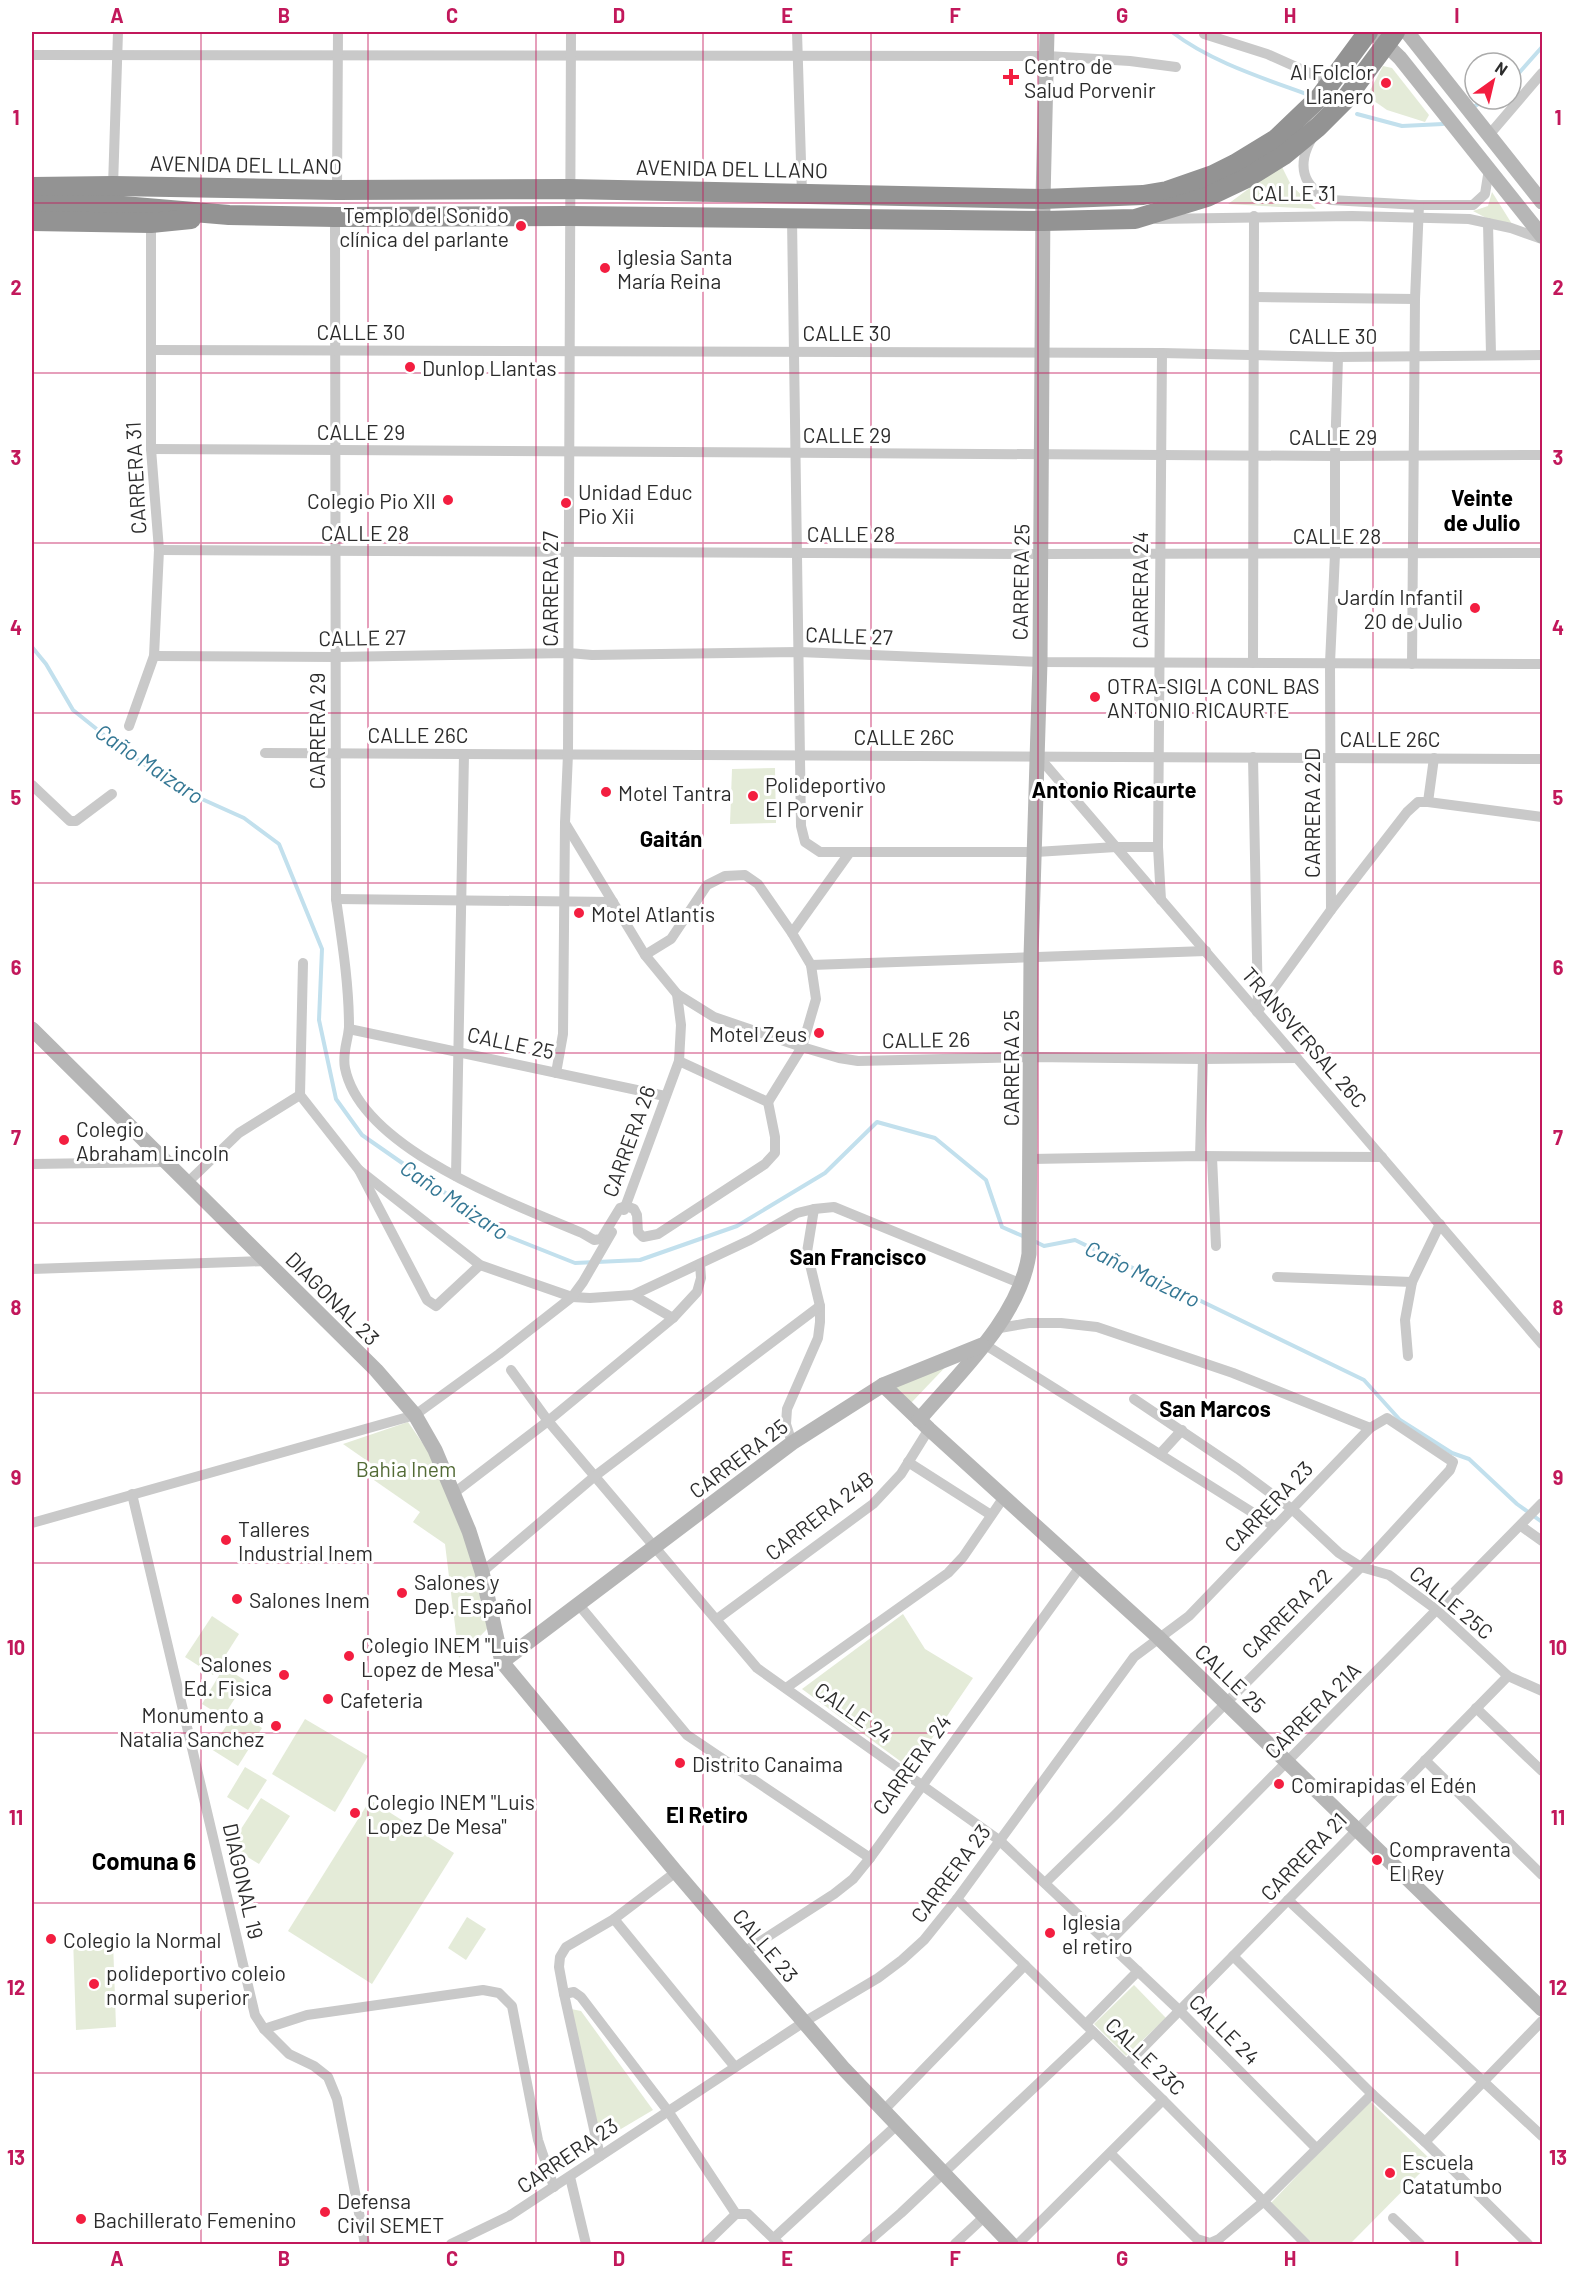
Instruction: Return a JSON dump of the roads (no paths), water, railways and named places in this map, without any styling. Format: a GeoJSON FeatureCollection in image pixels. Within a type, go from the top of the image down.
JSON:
{"type":"FeatureCollection","features":[{"type":"Feature","properties":{"kind":"highway","name":"AVENIDA DEL LLANO"},"geometry":{"type":"LineString","coordinates":[[32,187],[337,190],[569,189],[1043,199],[1143,195],[1213,175],[1276,139],[1308,111],[1332,83],[1368,32]]}},
{"type":"Feature","properties":{"kind":"highway"},"geometry":{"type":"LineString","coordinates":[[1135,219],[1186,205],[1237,183],[1284,155],[1318,127],[1344,101],[1385,35]]}},
{"type":"Feature","properties":{"kind":"highway"},"geometry":{"type":"LineString","coordinates":[[32,205],[123,206],[229,215],[335,217],[569,216],[1043,221]]}},
{"type":"Feature","properties":{"kind":"highway"},"geometry":{"type":"LineString","coordinates":[[32,221],[151,223],[229,215]]}},
{"type":"Feature","properties":{"kind":"highway","name":"CALLE 31"},"geometry":{"type":"LineString","coordinates":[[1043,221],[1135,219]]}},
{"type":"Feature","properties":{"kind":"street"},"geometry":{"type":"LineString","coordinates":[[113,186],[118,32]]}},
{"type":"Feature","properties":{"kind":"street"},"geometry":{"type":"LineString","coordinates":[[337,190],[338,32]]}},
{"type":"Feature","properties":{"kind":"street","name":"CARRERA 27"},"geometry":{"type":"LineString","coordinates":[[556,1073],[563,1034],[566,900],[571,32]]}},
{"type":"Feature","properties":{"kind":"street"},"geometry":{"type":"LineString","coordinates":[[797,32],[802,194]]}},
{"type":"Feature","properties":{"kind":"street"},"geometry":{"type":"LineString","coordinates":[[1043,199],[1047,32]]}},
{"type":"Feature","properties":{"kind":"street"},"geometry":{"type":"LineString","coordinates":[[1407,32],[1542,202]]}},
{"type":"Feature","properties":{"kind":"street"},"geometry":{"type":"LineString","coordinates":[[1204,34],[1268,54],[1332,83]]}},
{"type":"Feature","properties":{"kind":"street"},"geometry":{"type":"LineString","coordinates":[[1385,35],[1542,237]]}},
{"type":"Feature","properties":{"kind":"street"},"geometry":{"type":"LineString","coordinates":[[32,55],[1047,56],[1130,61],[1176,67]]}},
{"type":"Feature","properties":{"kind":"street"},"geometry":{"type":"LineString","coordinates":[[1489,135],[1542,73]]}},
{"type":"Feature","properties":{"kind":"street","name":"CALLE 31"},"geometry":{"type":"LineString","coordinates":[[1318,127],[1303,159],[1306,176],[1317,194],[1331,200],[1419,205],[1473,205],[1485,194],[1489,170]]}},
{"type":"Feature","properties":{"kind":"street","name":"CARRERA 25"},"geometry":{"type":"LineString","coordinates":[[502,1662],[792,1443],[882,1385],[984,1344],[1011,1307],[1022,1284],[1027,1268],[1030,1219],[1031,957],[1036,852],[1043,454],[1043,199]]}},
{"type":"Feature","properties":{"kind":"street"},"geometry":{"type":"LineString","coordinates":[[1412,664],[1415,299],[1419,205]]}},
{"type":"Feature","properties":{"kind":"street"},"geometry":{"type":"LineString","coordinates":[[1253,663],[1254,216]]}},
{"type":"Feature","properties":{"kind":"street","name":"CALLE 31"},"geometry":{"type":"LineString","coordinates":[[1135,219],[1254,216],[1469,219],[1542,237]]}},
{"type":"Feature","properties":{"kind":"street","name":"CARRERA 29"},"geometry":{"type":"LineString","coordinates":[[335,217],[336,899],[345,969],[349,1029]]}},
{"type":"Feature","properties":{"kind":"street"},"geometry":{"type":"LineString","coordinates":[[792,219],[801,826],[805,842],[820,852],[1036,852],[1158,847]]}},
{"type":"Feature","properties":{"kind":"street","name":"CARRERA 31"},"geometry":{"type":"LineString","coordinates":[[129,726],[154,656],[159,550],[151,450],[151,223]]}},
{"type":"Feature","properties":{"kind":"street"},"geometry":{"type":"LineString","coordinates":[[1488,223],[1491,354]]}},
{"type":"Feature","properties":{"kind":"street"},"geometry":{"type":"LineString","coordinates":[[1255,297],[1415,299]]}},
{"type":"Feature","properties":{"kind":"street","name":"CALLE 30"},"geometry":{"type":"LineString","coordinates":[[152,350],[1042,352],[1338,357],[1415,354],[1542,355]]}},
{"type":"Feature","properties":{"kind":"street","name":"CARRERA 24"},"geometry":{"type":"LineString","coordinates":[[1161,900],[1158,847],[1162,353]]}},
{"type":"Feature","properties":{"kind":"street","name":"CARRERA 22D"},"geometry":{"type":"LineString","coordinates":[[1331,910],[1330,663],[1335,554],[1338,357]]}},
{"type":"Feature","properties":{"kind":"street","name":"CALLE 29"},"geometry":{"type":"LineString","coordinates":[[151,450],[1335,456],[1542,454]]}},
{"type":"Feature","properties":{"kind":"street","name":"CALLE 28"},"geometry":{"type":"LineString","coordinates":[[159,550],[1542,554]]}},
{"type":"Feature","properties":{"kind":"street","name":"CALLE 27"},"geometry":{"type":"LineString","coordinates":[[154,656],[336,657],[569,652],[592,655],[799,652],[1040,662],[1542,664]]}},
{"type":"Feature","properties":{"kind":"street","name":"CALLE 26C"},"geometry":{"type":"LineString","coordinates":[[265,753],[1542,759]]}},
{"type":"Feature","properties":{"kind":"street"},"geometry":{"type":"LineString","coordinates":[[456,1176],[464,754]]}},
{"type":"Feature","properties":{"kind":"street","name":"TRANSVERSAL 26C"},"geometry":{"type":"LineString","coordinates":[[1038,756],[1542,1344]]}},
{"type":"Feature","properties":{"kind":"street"},"geometry":{"type":"LineString","coordinates":[[1253,757],[1258,1010]]}},
{"type":"Feature","properties":{"kind":"street"},"geometry":{"type":"LineString","coordinates":[[1428,802],[1434,758]]}},
{"type":"Feature","properties":{"kind":"street"},"geometry":{"type":"LineString","coordinates":[[32,785],[70,820],[76,820],[112,794]]}},
{"type":"Feature","properties":{"kind":"street"},"geometry":{"type":"LineString","coordinates":[[1258,1010],[1331,910],[1407,812],[1418,802],[1542,817]]}},
{"type":"Feature","properties":{"kind":"street","name":"CARRERA 26"},"geometry":{"type":"LineString","coordinates":[[415,1415],[499,1354],[572,1296],[583,1282],[626,1206],[679,1061],[681,1025],[676,994],[645,955],[565,823]]}},
{"type":"Feature","properties":{"kind":"street"},"geometry":{"type":"LineString","coordinates":[[792,933],[849,852]]}},
{"type":"Feature","properties":{"kind":"street"},"geometry":{"type":"LineString","coordinates":[[349,1029],[344,1054],[345,1068],[352,1089],[383,1128],[404,1145],[489,1194],[594,1240],[601,1239],[620,1208],[626,1206],[634,1209],[637,1215],[638,1232],[643,1237],[658,1234],[765,1164],[775,1153],[775,1137],[768,1102],[802,1047],[816,999],[811,965],[758,884],[745,875],[725,876],[707,885],[671,939],[645,955]]}},
{"type":"Feature","properties":{"kind":"street"},"geometry":{"type":"LineString","coordinates":[[336,899],[613,902]]}},
{"type":"Feature","properties":{"kind":"street"},"geometry":{"type":"LineString","coordinates":[[811,965],[1206,951]]}},
{"type":"Feature","properties":{"kind":"street"},"geometry":{"type":"LineString","coordinates":[[303,963],[300,1095],[359,1170],[427,1300],[436,1305],[480,1265]]}},
{"type":"Feature","properties":{"kind":"street","name":"CALLE 26"},"geometry":{"type":"LineString","coordinates":[[676,994],[714,1017],[802,1047],[858,1061],[1031,1056],[1297,1058]]}},
{"type":"Feature","properties":{"kind":"street","name":"DIAGONAL 23"},"geometry":{"type":"LineString","coordinates":[[32,1029],[376,1370],[415,1415],[435,1450],[482,1572],[502,1662]]}},
{"type":"Feature","properties":{"kind":"street","name":"CALLE 25"},"geometry":{"type":"LineString","coordinates":[[349,1029],[665,1096]]}},
{"type":"Feature","properties":{"kind":"street"},"geometry":{"type":"LineString","coordinates":[[1200,1156],[1203,1059]]}},
{"type":"Feature","properties":{"kind":"street"},"geometry":{"type":"LineString","coordinates":[[679,1061],[768,1102]]}},
{"type":"Feature","properties":{"kind":"street"},"geometry":{"type":"LineString","coordinates":[[188,1182],[239,1133],[300,1095]]}},
{"type":"Feature","properties":{"kind":"street"},"geometry":{"type":"LineString","coordinates":[[1031,1159],[1200,1156],[1382,1157]]}},
{"type":"Feature","properties":{"kind":"street"},"geometry":{"type":"LineString","coordinates":[[1212,1156],[1215,1246]]}},
{"type":"Feature","properties":{"kind":"street"},"geometry":{"type":"LineString","coordinates":[[32,1164],[166,1162]]}},
{"type":"Feature","properties":{"kind":"street"},"geometry":{"type":"LineString","coordinates":[[359,1170],[480,1265],[572,1296],[591,1298],[633,1295],[750,1240],[797,1213],[834,1207],[847,1210],[1022,1284]]}},
{"type":"Feature","properties":{"kind":"street"},"geometry":{"type":"LineString","coordinates":[[792,1443],[786,1424],[787,1409],[818,1338],[820,1305],[807,1252],[814,1209]]}},
{"type":"Feature","properties":{"kind":"street"},"geometry":{"type":"LineString","coordinates":[[1408,1356],[1405,1320],[1412,1282],[1440,1224]]}},
{"type":"Feature","properties":{"kind":"street"},"geometry":{"type":"LineString","coordinates":[[32,1269],[266,1261]]}},
{"type":"Feature","properties":{"kind":"street"},"geometry":{"type":"LineString","coordinates":[[453,1493],[548,1421],[673,1318],[697,1292],[701,1278],[700,1264]]}},
{"type":"Feature","properties":{"kind":"street"},"geometry":{"type":"LineString","coordinates":[[1277,1277],[1412,1282]]}},
{"type":"Feature","properties":{"kind":"street"},"geometry":{"type":"LineString","coordinates":[[633,1295],[673,1318]]}},
{"type":"Feature","properties":{"kind":"street"},"geometry":{"type":"LineString","coordinates":[[482,1572],[595,1476],[820,1305]]}},
{"type":"Feature","properties":{"kind":"street"},"geometry":{"type":"LineString","coordinates":[[994,1329],[1029,1323],[1061,1323],[1097,1327],[1233,1373],[1370,1428]]}},
{"type":"Feature","properties":{"kind":"street"},"geometry":{"type":"LineString","coordinates":[[984,1344],[1274,1526]]}},
{"type":"Feature","properties":{"kind":"street","name":"CARRERA 24B"},"geometry":{"type":"LineString","coordinates":[[717,1619],[873,1504],[892,1485],[908,1462],[924,1425],[984,1344]]}},
{"type":"Feature","properties":{"kind":"street","name":"CALLE 24"},"geometry":{"type":"LineString","coordinates":[[511,1370],[548,1421],[757,1668],[999,1840],[1138,1971],[1316,2148]]}},
{"type":"Feature","properties":{"kind":"street","name":"CALLE 25"},"geometry":{"type":"LineString","coordinates":[[882,1385],[1158,1637],[1542,2008]]}},
{"type":"Feature","properties":{"kind":"street","name":"CALLE 25C"},"geometry":{"type":"LineString","coordinates":[[1134,1399],[1182,1430],[1292,1509],[1339,1553],[1360,1567],[1389,1575],[1437,1610],[1508,1676],[1542,1691]]}},
{"type":"Feature","properties":{"kind":"street"},"geometry":{"type":"LineString","coordinates":[[32,1523],[415,1415]]}},
{"type":"Feature","properties":{"kind":"street","name":"CARRERA 23"},"geometry":{"type":"LineString","coordinates":[[451,2244],[509,2216],[668,2110],[804,2022],[878,1978],[902,1960],[924,1940],[957,1899],[1134,1657],[1189,1616],[1370,1428],[1387,1418],[1453,1462],[1450,1470]]}},
{"type":"Feature","properties":{"kind":"street"},"geometry":{"type":"LineString","coordinates":[[1160,1454],[1182,1430]]}},
{"type":"Feature","properties":{"kind":"street"},"geometry":{"type":"LineString","coordinates":[[908,1462],[991,1515]]}},
{"type":"Feature","properties":{"kind":"street","name":"CARRERA 22"},"geometry":{"type":"LineString","coordinates":[[1044,1883],[1115,1815],[1360,1567],[1450,1470]]}},
{"type":"Feature","properties":{"kind":"street","name":"DIAGONAL 19"},"geometry":{"type":"LineString","coordinates":[[132,1494],[255,2015],[264,2029],[289,2054],[314,2066],[328,2077],[337,2099],[365,2244]]}},
{"type":"Feature","properties":{"kind":"street"},"geometry":{"type":"LineString","coordinates":[[786,1688],[948,1573],[963,1557],[1004,1497]]}},
{"type":"Feature","properties":{"kind":"street","name":"CARRERA 21A"},"geometry":{"type":"LineString","coordinates":[[1108,1943],[1542,1503]]}},
{"type":"Feature","properties":{"kind":"street"},"geometry":{"type":"LineString","coordinates":[[1524,1522],[1542,1541]]}},
{"type":"Feature","properties":{"kind":"street","name":"CARRERA 24"},"geometry":{"type":"LineString","coordinates":[[744,1952],[834,1894],[852,1879],[870,1858],[1080,1567]]}},
{"type":"Feature","properties":{"kind":"street"},"geometry":{"type":"LineString","coordinates":[[579,1605],[687,1735],[870,1858]]}},
{"type":"Feature","properties":{"kind":"street","name":"CALLE 23"},"geometry":{"type":"LineString","coordinates":[[502,1662],[804,2022],[883,2111],[1011,2244]]}},
{"type":"Feature","properties":{"kind":"street","name":"CARRERA 21"},"geometry":{"type":"LineString","coordinates":[[1127,2064],[1508,1676]]}},
{"type":"Feature","properties":{"kind":"street"},"geometry":{"type":"LineString","coordinates":[[1476,1708],[1542,1771]]}},
{"type":"Feature","properties":{"kind":"street"},"geometry":{"type":"LineString","coordinates":[[1425,1760],[1542,1875]]}},
{"type":"Feature","properties":{"kind":"street"},"geometry":{"type":"LineString","coordinates":[[600,2156],[564,1994],[559,1967],[560,1957],[566,1947],[614,1919],[676,1872]]}},
{"type":"Feature","properties":{"kind":"street","name":"CALLE 23C"},"geometry":{"type":"LineString","coordinates":[[957,1899],[1127,2064],[1306,2244]]}},
{"type":"Feature","properties":{"kind":"street"},"geometry":{"type":"LineString","coordinates":[[1288,1900],[1542,2136]]}},
{"type":"Feature","properties":{"kind":"street"},"geometry":{"type":"LineString","coordinates":[[614,1919],[735,2067]]}},
{"type":"Feature","properties":{"kind":"street"},"geometry":{"type":"LineString","coordinates":[[1233,1956],[1528,2244]]}},
{"type":"Feature","properties":{"kind":"street"},"geometry":{"type":"LineString","coordinates":[[883,2111],[1025,1965]]}},
{"type":"Feature","properties":{"kind":"street"},"geometry":{"type":"LineString","coordinates":[[865,2244],[943,2174],[1090,2028],[1138,1971]]}},
{"type":"Feature","properties":{"kind":"street"},"geometry":{"type":"LineString","coordinates":[[264,2029],[318,2014],[483,1990],[499,1993],[512,2006],[538,2140],[554,2187]]}},
{"type":"Feature","properties":{"kind":"street"},"geometry":{"type":"LineString","coordinates":[[564,1994],[574,1992],[581,1997],[668,2110],[736,2214]]}},
{"type":"Feature","properties":{"kind":"street"},"geometry":{"type":"LineString","coordinates":[[1425,2142],[1542,2021]]}},
{"type":"Feature","properties":{"kind":"street"},"geometry":{"type":"LineString","coordinates":[[1111,2154],[1197,2238],[1210,2243],[1219,2240],[1263,2202],[1372,2094]]}},
{"type":"Feature","properties":{"kind":"street"},"geometry":{"type":"LineString","coordinates":[[1018,2244],[1163,2100]]}},
{"type":"Feature","properties":{"kind":"street"},"geometry":{"type":"LineString","coordinates":[[705,2244],[736,2214],[748,2214],[776,2241],[897,2126]]}},
{"type":"Feature","properties":{"kind":"street"},"geometry":{"type":"LineString","coordinates":[[570,2177],[586,2244]]}},
{"type":"Feature","properties":{"kind":"street"},"geometry":{"type":"LineString","coordinates":[[954,2244],[984,2217]]}},
{"type":"Feature","properties":{"kind":"street"},"geometry":{"type":"LineString","coordinates":[[1393,2218],[1420,2244]]}},
{"type":"Feature","properties":{"kind":"waterway"},"geometry":{"type":"LineString","coordinates":[[1172,32],[1220,61],[1309,95]]}},
{"type":"Feature","properties":{"kind":"waterway"},"geometry":{"type":"LineString","coordinates":[[1523,68],[1542,47]]}},
{"type":"Feature","properties":{"kind":"waterway"},"geometry":{"type":"LineString","coordinates":[[1357,114],[1402,126],[1443,124]]}},
{"type":"Feature","properties":{"kind":"waterway","name":"Caño Maizaro"},"geometry":{"type":"LineString","coordinates":[[32,647],[46,664],[73,710],[119,747],[184,791],[244,818],[279,844],[322,949],[319,1020],[336,1099],[362,1135],[507,1236],[575,1263],[640,1260],[737,1226],[825,1173],[877,1122],[935,1138],[986,1180],[1002,1227],[1025,1237]]}},
{"type":"Feature","properties":{"kind":"waterway","name":"Caño Maizaro"},"geometry":{"type":"LineString","coordinates":[[1034,1241],[1044,1246],[1075,1240],[1364,1380],[1400,1420],[1452,1453],[1469,1459],[1517,1504],[1542,1522]]}},
{"type":"Feature","properties":{"kind":"place","name":"Centro de Salud Porvenir"},"geometry":{"type":"Point","coordinates":[1011,77]}},
{"type":"Feature","properties":{"kind":"place","name":"Al Folclor Llanero"},"geometry":{"type":"Point","coordinates":[1386,83]}},
{"type":"Feature","properties":{"kind":"place","name":"Templo del Sonido clínica del parlante"},"geometry":{"type":"Point","coordinates":[521,226]}},
{"type":"Feature","properties":{"kind":"place","name":"Iglesia Santa María Reina"},"geometry":{"type":"Point","coordinates":[605,268]}},
{"type":"Feature","properties":{"kind":"place","name":"Dunlop Llantas"},"geometry":{"type":"Point","coordinates":[410,367]}},
{"type":"Feature","properties":{"kind":"place","name":"Colegio Pio XII"},"geometry":{"type":"Point","coordinates":[448,500]}},
{"type":"Feature","properties":{"kind":"place","name":"Unidad Educ Pio Xii"},"geometry":{"type":"Point","coordinates":[566,503]}},
{"type":"Feature","properties":{"kind":"place","name":"Jardín Infantil 20 de Julio"},"geometry":{"type":"Point","coordinates":[1475,608]}},
{"type":"Feature","properties":{"kind":"place","name":"OTRA-SIGLA CONL BAS ANTONIO RICAURTE"},"geometry":{"type":"Point","coordinates":[1095,697]}},
{"type":"Feature","properties":{"kind":"place","name":"Motel Tantra"},"geometry":{"type":"Point","coordinates":[606,792]}},
{"type":"Feature","properties":{"kind":"place","name":"Polideportivo El Porvenir"},"geometry":{"type":"Point","coordinates":[753,796]}},
{"type":"Feature","properties":{"kind":"place","name":"Motel Atlantis"},"geometry":{"type":"Point","coordinates":[579,913]}},
{"type":"Feature","properties":{"kind":"place","name":"Motel Zeus"},"geometry":{"type":"Point","coordinates":[819,1033]}},
{"type":"Feature","properties":{"kind":"place","name":"Colegio Abraham Lincoln"},"geometry":{"type":"Point","coordinates":[64,1140]}},
{"type":"Feature","properties":{"kind":"place","name":"Talleres Industrial Inem"},"geometry":{"type":"Point","coordinates":[226,1540]}},
{"type":"Feature","properties":{"kind":"place","name":"Salones y Dep. Español"},"geometry":{"type":"Point","coordinates":[402,1593]}},
{"type":"Feature","properties":{"kind":"place","name":"Salones Inem"},"geometry":{"type":"Point","coordinates":[237,1599]}},
{"type":"Feature","properties":{"kind":"place","name":"Colegio INEM \"Luis Lopez de Mesa\""},"geometry":{"type":"Point","coordinates":[349,1656]}},
{"type":"Feature","properties":{"kind":"place","name":"Salones Ed. Fisica"},"geometry":{"type":"Point","coordinates":[284,1675]}},
{"type":"Feature","properties":{"kind":"place","name":"Cafeteria"},"geometry":{"type":"Point","coordinates":[328,1699]}},
{"type":"Feature","properties":{"kind":"place","name":"Monumento a Natalia Sanchez"},"geometry":{"type":"Point","coordinates":[276,1726]}},
{"type":"Feature","properties":{"kind":"place","name":"Distrito Canaima"},"geometry":{"type":"Point","coordinates":[680,1763]}},
{"type":"Feature","properties":{"kind":"place","name":"Comirapidas el Edén"},"geometry":{"type":"Point","coordinates":[1279,1784]}},
{"type":"Feature","properties":{"kind":"place","name":"Colegio INEM \"Luis Lopez De Mesa\""},"geometry":{"type":"Point","coordinates":[355,1813]}},
{"type":"Feature","properties":{"kind":"place","name":"Compraventa El Rey"},"geometry":{"type":"Point","coordinates":[1377,1860]}},
{"type":"Feature","properties":{"kind":"place","name":"Iglesia el retiro"},"geometry":{"type":"Point","coordinates":[1050,1933]}},
{"type":"Feature","properties":{"kind":"place","name":"Colegio la Normal"},"geometry":{"type":"Point","coordinates":[51,1939]}},
{"type":"Feature","properties":{"kind":"place","name":"polideportivo coleio normal superior"},"geometry":{"type":"Point","coordinates":[94,1984]}},
{"type":"Feature","properties":{"kind":"place","name":"Escuela Catatumbo"},"geometry":{"type":"Point","coordinates":[1390,2173]}},
{"type":"Feature","properties":{"kind":"place","name":"Defensa Civil SEMET"},"geometry":{"type":"Point","coordinates":[325,2212]}},
{"type":"Feature","properties":{"kind":"place","name":"Bachillerato Femenino"},"geometry":{"type":"Point","coordinates":[81,2219]}},
{"type":"Feature","properties":{"kind":"district","name":"Veinte de Julio"},"geometry":{"type":"Point","coordinates":[1482,510]}},
{"type":"Feature","properties":{"kind":"district","name":"Antonio Ricaurte"},"geometry":{"type":"Point","coordinates":[1114,789]}},
{"type":"Feature","properties":{"kind":"district","name":"Gaitán"},"geometry":{"type":"Point","coordinates":[671,838]}},
{"type":"Feature","properties":{"kind":"district","name":"San Francisco"},"geometry":{"type":"Point","coordinates":[858,1256]}},
{"type":"Feature","properties":{"kind":"district","name":"San Marcos"},"geometry":{"type":"Point","coordinates":[1215,1408]}},
{"type":"Feature","properties":{"kind":"district","name":"El Retiro"},"geometry":{"type":"Point","coordinates":[707,1814]}},
{"type":"Feature","properties":{"kind":"district","name":"Comuna 6"},"geometry":{"type":"Point","coordinates":[144,1860]}},
{"type":"Feature","properties":{"kind":"park label","name":"Bahia Inem"},"geometry":{"type":"Point","coordinates":[406,1468]}}]}
